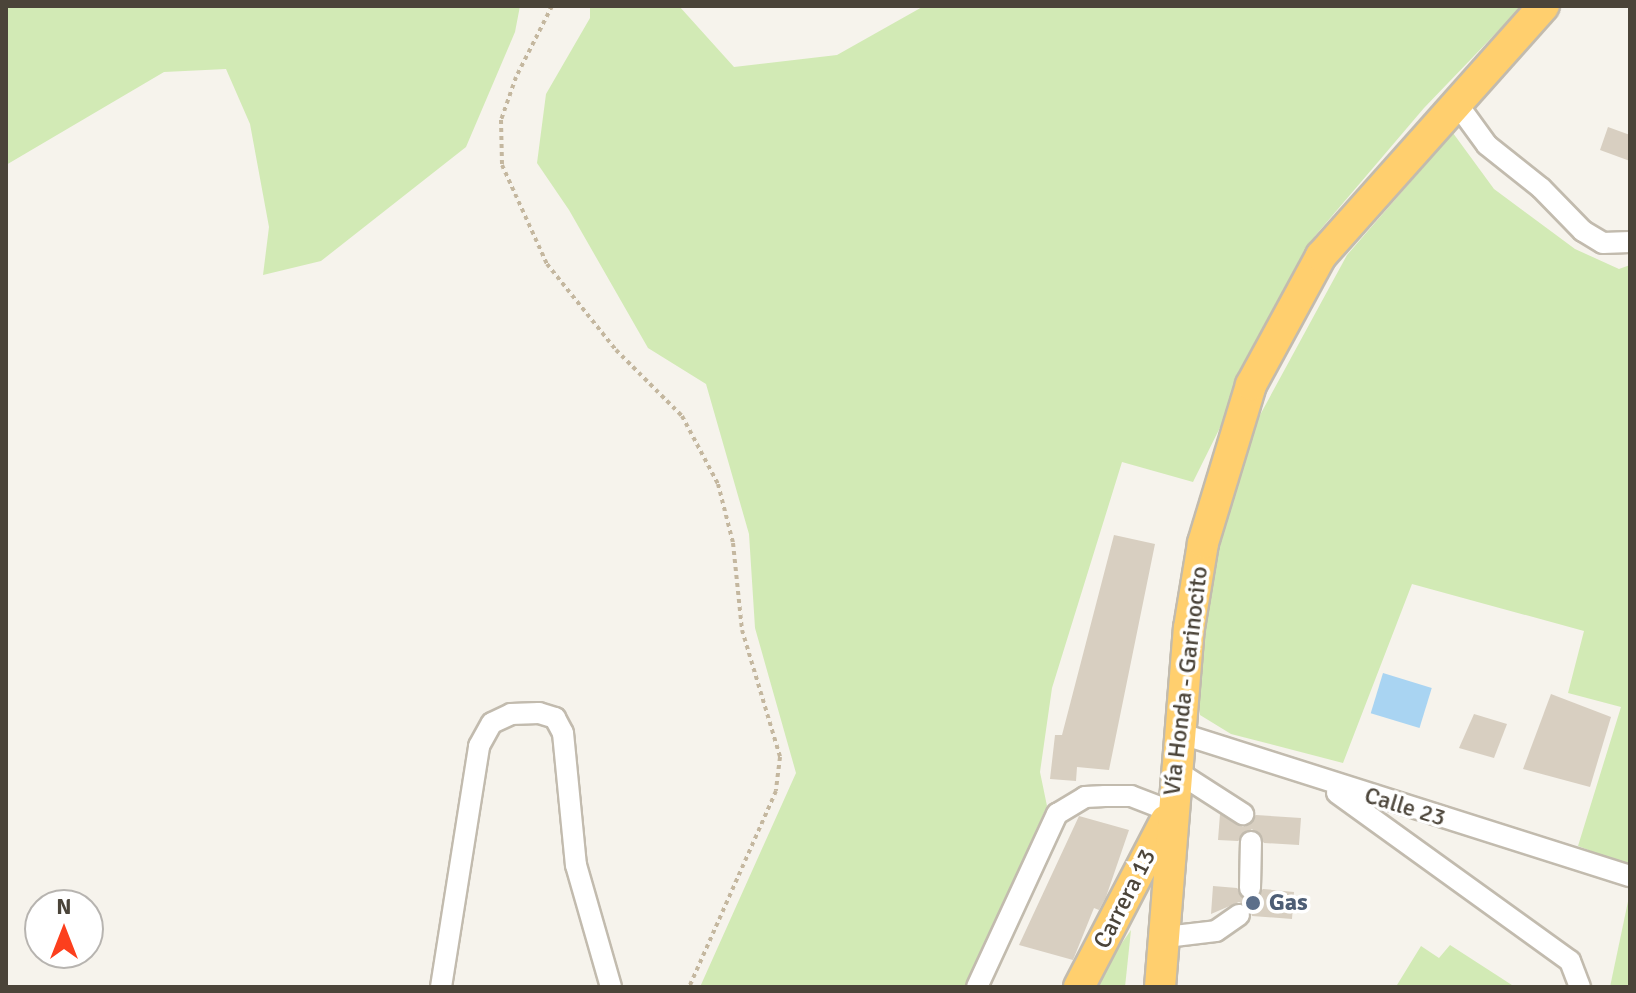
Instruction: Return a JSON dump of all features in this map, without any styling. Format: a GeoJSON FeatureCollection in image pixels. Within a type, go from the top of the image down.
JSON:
{"type":"FeatureCollection","features":[{"type":"Feature","properties":{"kind":"highway","name":"Vía Honda - Garinocito"},"geometry":{"type":"LineString","coordinates":[[1160,987],[1166,937],[1170,811],[1182,734],[1189,628],[1203,543],[1251,385],[1321,256],[1455,101],[1544,6]]}},
{"type":"Feature","properties":{"kind":"highway","name":"Carrera 13"},"geometry":{"type":"LineString","coordinates":[[1079,987],[1170,811]]}},
{"type":"Feature","properties":{"kind":"street"},"geometry":{"type":"LineString","coordinates":[[1455,101],[1487,145],[1541,188],[1583,231],[1603,243],[1630,242]]}},
{"type":"Feature","properties":{"kind":"street"},"geometry":{"type":"LineString","coordinates":[[441,987],[479,746],[492,723],[511,714],[539,713],[555,718],[563,733],[576,865],[611,987]]}},
{"type":"Feature","properties":{"kind":"street","name":"Calle 23"},"geometry":{"type":"LineString","coordinates":[[1182,734],[1630,876]]}},
{"type":"Feature","properties":{"kind":"street"},"geometry":{"type":"LineString","coordinates":[[1176,771],[1243,814]]}},
{"type":"Feature","properties":{"kind":"street"},"geometry":{"type":"LineString","coordinates":[[1311,777],[1570,961],[1580,987]]}},
{"type":"Feature","properties":{"kind":"street"},"geometry":{"type":"LineString","coordinates":[[977,987],[1057,814],[1085,797],[1105,796],[1131,796],[1170,811]]}},
{"type":"Feature","properties":{"kind":"street"},"geometry":{"type":"LineString","coordinates":[[1250,888],[1251,842]]}},
{"type":"Feature","properties":{"kind":"street"},"geometry":{"type":"LineString","coordinates":[[1166,937],[1216,931],[1239,915]]}},
{"type":"Feature","properties":{"kind":"path"},"geometry":{"type":"LineString","coordinates":[[552,6],[501,120],[502,165],[547,264],[616,350],[682,416],[718,484],[733,543],[742,630],[780,757],[776,791],[689,987]]}},
{"type":"Feature","properties":{"kind":"green space"},"geometry":{"type":"Polygon","coordinates":[[[6,6],[520,6],[515,32],[466,147],[321,261],[263,275],[269,227],[250,124],[226,69],[164,72],[6,165],[6,6]]]}},
{"type":"Feature","properties":{"kind":"green space"},"geometry":{"type":"Polygon","coordinates":[[[590,6],[679,6],[734,67],[837,55],[924,6],[1522,6],[1424,108],[1315,236],[1193,482],[1122,462],[1052,688],[1040,772],[1047,806],[965,987],[700,987],[796,773],[755,628],[749,534],[706,384],[648,348],[569,210],[537,163],[546,94],[590,18],[590,6]]]}},
{"type":"Feature","properties":{"kind":"green space"},"geometry":{"type":"Polygon","coordinates":[[[1453,133],[1494,189],[1575,249],[1619,269],[1630,265],[1630,866],[1578,846],[1621,707],[1568,693],[1584,631],[1412,584],[1343,763],[1231,734],[1200,715],[1199,660],[1214,558],[1254,426],[1347,255],[1453,133]]]}},
{"type":"Feature","properties":{"kind":"green space"},"geometry":{"type":"Polygon","coordinates":[[[1630,892],[1630,987],[1610,987],[1630,892]]]}},
{"type":"Feature","properties":{"kind":"green space"},"geometry":{"type":"Polygon","coordinates":[[[1131,930],[1125,987],[1091,987],[1131,930]]]}},
{"type":"Feature","properties":{"kind":"green space"},"geometry":{"type":"Polygon","coordinates":[[[1450,945],[1515,987],[1397,985],[1421,946],[1439,958],[1450,945]]]}},
{"type":"Feature","properties":{"kind":"water"},"geometry":{"type":"Polygon","coordinates":[[[1383,673],[1432,688],[1419,728],[1371,713],[1383,673]]]}},
{"type":"Feature","properties":{"kind":"building"},"geometry":{"type":"Polygon","coordinates":[[[1608,127],[1630,135],[1630,161],[1600,150],[1608,127]]]}},
{"type":"Feature","properties":{"kind":"building"},"geometry":{"type":"Polygon","coordinates":[[[1114,535],[1155,544],[1109,770],[1077,767],[1076,781],[1050,779],[1055,735],[1062,735],[1114,535]]]}},
{"type":"Feature","properties":{"kind":"building"},"geometry":{"type":"Polygon","coordinates":[[[1551,694],[1611,717],[1590,787],[1523,769],[1551,694]]]}},
{"type":"Feature","properties":{"kind":"building"},"geometry":{"type":"Polygon","coordinates":[[[1474,714],[1507,724],[1494,758],[1459,748],[1474,714]]]}},
{"type":"Feature","properties":{"kind":"building"},"geometry":{"type":"Polygon","coordinates":[[[1220,814],[1243,827],[1256,815],[1301,818],[1299,845],[1264,843],[1252,829],[1238,841],[1218,840],[1220,814]]]}},
{"type":"Feature","properties":{"kind":"building"},"geometry":{"type":"Polygon","coordinates":[[[1079,816],[1129,830],[1106,897],[1099,910],[1094,908],[1073,960],[1019,945],[1079,816]]]}},
{"type":"Feature","properties":{"kind":"building","name":"Gas"},"geometry":{"type":"Polygon","coordinates":[[[1213,886],[1237,888],[1249,901],[1263,889],[1294,892],[1292,919],[1252,916],[1249,907],[1239,902],[1211,914],[1213,886]]]}},
{"type":"Feature","properties":{"kind":"place","name":"Gas"},"geometry":{"type":"Point","coordinates":[1253,903]}}]}
